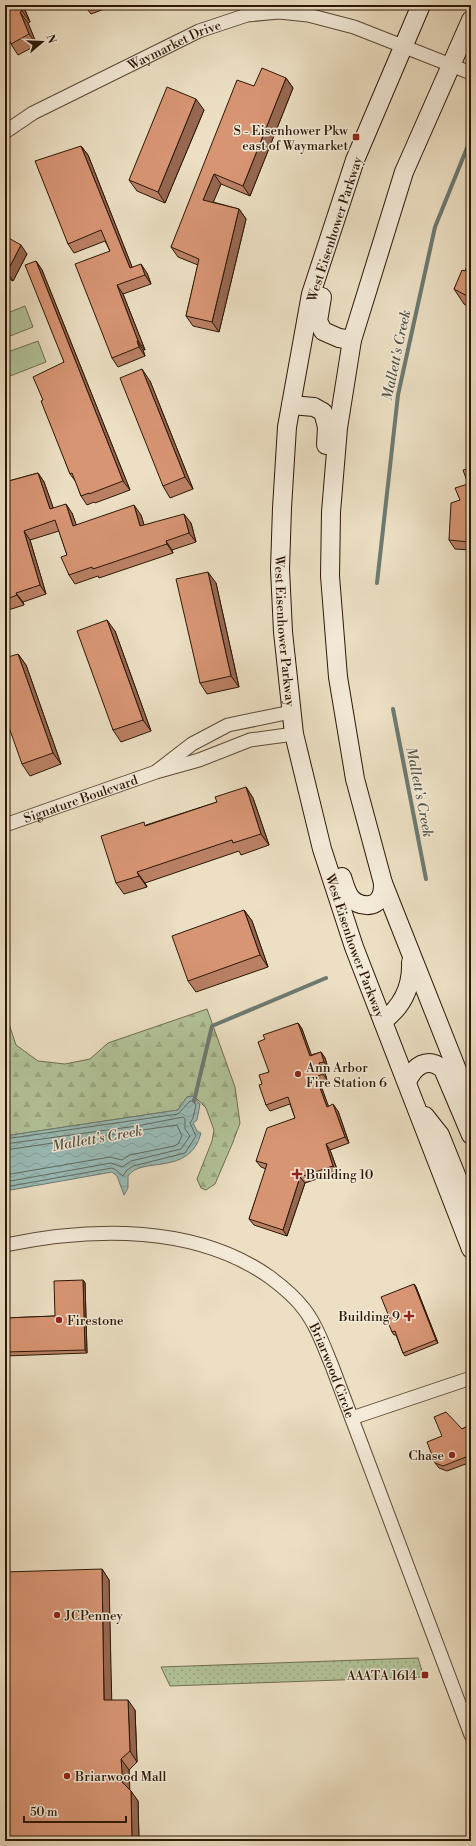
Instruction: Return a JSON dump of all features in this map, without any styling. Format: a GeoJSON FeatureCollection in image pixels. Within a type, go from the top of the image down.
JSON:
{"type":"FeatureCollection","features":[{"type":"Feature","properties":{"kind":"main road","name":"West Eisenhower Parkway"},"geometry":{"type":"LineString","coordinates":[[421,5],[356,160],[311,294],[287,427],[280,569],[283,632],[294,734],[322,849],[354,947],[471,1249]]}},
{"type":"Feature","properties":{"kind":"main road"},"geometry":{"type":"LineString","coordinates":[[471,20],[404,172],[352,340],[338,428],[331,512],[330,576],[338,677],[355,780],[383,883],[471,1105]]}},
{"type":"Feature","properties":{"kind":"main road"},"geometry":{"type":"LineString","coordinates":[[352,340],[339,338],[323,331],[318,321],[320,304],[355,187],[356,160]]}},
{"type":"Feature","properties":{"kind":"main road"},"geometry":{"type":"LineString","coordinates":[[291,405],[320,410],[326,420],[327,427],[320,537],[330,576]]}},
{"type":"Feature","properties":{"kind":"main road"},"geometry":{"type":"LineString","coordinates":[[298,751],[315,774],[334,850],[346,889],[350,897],[356,903],[364,906],[372,905],[381,896],[383,883]]}},
{"type":"Feature","properties":{"kind":"main road"},"geometry":{"type":"LineString","coordinates":[[383,1021],[393,1013],[409,988],[412,975],[410,953]]}},
{"type":"Feature","properties":{"kind":"main road"},"geometry":{"type":"LineString","coordinates":[[407,1082],[416,1069],[428,1062],[436,1063],[443,1068],[471,1135]]}},
{"type":"Feature","properties":{"kind":"main road"},"geometry":{"type":"LineString","coordinates":[[414,1103],[440,1135],[471,1212]]}},
{"type":"Feature","properties":{"kind":"street","name":"Waymarket Drive"},"geometry":{"type":"LineString","coordinates":[[5,132],[33,113],[199,31],[246,10],[308,15],[354,28],[403,45],[471,73]]}},
{"type":"Feature","properties":{"kind":"street","name":"Signature Boulevard"},"geometry":{"type":"LineString","coordinates":[[156,772],[192,744],[228,724],[291,712]]}},
{"type":"Feature","properties":{"kind":"street","name":"Signature Boulevard"},"geometry":{"type":"LineString","coordinates":[[5,825],[156,772],[199,760],[250,740],[294,734]]}},
{"type":"Feature","properties":{"kind":"street","name":"Briarwood Circle"},"geometry":{"type":"LineString","coordinates":[[5,1246],[81,1236],[127,1234],[177,1239],[206,1245],[234,1255],[261,1271],[286,1289],[304,1309],[322,1344],[352,1418],[471,1735]]}},
{"type":"Feature","properties":{"kind":"street"},"geometry":{"type":"LineString","coordinates":[[352,1418],[471,1378]]}},
{"type":"Feature","properties":{"kind":"green space"},"geometry":{"type":"Polygon","coordinates":[[[25,306],[33,327],[5,338],[5,314],[25,306]]]}},
{"type":"Feature","properties":{"kind":"green space"},"geometry":{"type":"Polygon","coordinates":[[[38,341],[46,362],[5,378],[5,353],[38,341]]]}},
{"type":"Feature","properties":{"kind":"green space"},"geometry":{"type":"Polygon","coordinates":[[[207,1009],[235,1087],[240,1123],[215,1184],[206,1190],[201,1188],[197,1179],[212,1141],[214,1130],[206,1108],[197,1099],[187,1097],[178,1110],[5,1136],[5,1012],[16,1045],[38,1061],[65,1064],[90,1059],[108,1043],[207,1009]]]}},
{"type":"Feature","properties":{"kind":"green space"},"geometry":{"type":"Polygon","coordinates":[[[418,1658],[424,1677],[170,1686],[161,1667],[418,1658]]]}},
{"type":"Feature","properties":{"kind":"water"},"geometry":{"type":"Polygon","coordinates":[[[193,1096],[200,1104],[197,1120],[193,1123],[197,1131],[201,1133],[195,1147],[187,1155],[176,1161],[134,1170],[128,1176],[128,1188],[124,1195],[117,1176],[112,1172],[5,1191],[5,1136],[178,1110],[187,1097],[193,1096]]]}},
{"type":"Feature","properties":{"kind":"building"},"geometry":{"type":"Polygon","coordinates":[[[5,5],[20,5],[22,11],[20,12],[29,34],[11,44],[5,30],[5,5]]]}},
{"type":"Feature","properties":{"kind":"building"},"geometry":{"type":"Polygon","coordinates":[[[262,68],[286,78],[243,186],[214,174],[203,200],[239,209],[212,322],[186,316],[199,259],[171,247],[237,80],[254,86],[262,68]]]}},
{"type":"Feature","properties":{"kind":"building"},"geometry":{"type":"Polygon","coordinates":[[[167,87],[196,99],[158,192],[129,180],[167,87]]]}},
{"type":"Feature","properties":{"kind":"building"},"geometry":{"type":"Polygon","coordinates":[[[81,146],[130,268],[141,264],[145,275],[117,285],[139,347],[112,358],[75,264],[110,251],[101,230],[68,244],[35,161],[81,146]]]}},
{"type":"Feature","properties":{"kind":"building"},"geometry":{"type":"Polygon","coordinates":[[[5,236],[21,245],[7,272],[5,271],[5,236]]]}},
{"type":"Feature","properties":{"kind":"building"},"geometry":{"type":"Polygon","coordinates":[[[470,259],[471,298],[454,289],[462,270],[465,271],[470,259]]]}},
{"type":"Feature","properties":{"kind":"building"},"geometry":{"type":"Polygon","coordinates":[[[36,261],[123,481],[81,496],[72,473],[70,474],[33,377],[64,362],[25,265],[36,261]]]}},
{"type":"Feature","properties":{"kind":"building"},"geometry":{"type":"Polygon","coordinates":[[[142,369],[185,477],[163,486],[120,378],[142,369]]]}},
{"type":"Feature","properties":{"kind":"building"},"geometry":{"type":"Polygon","coordinates":[[[471,468],[471,539],[469,539],[469,542],[449,540],[451,503],[460,500],[455,488],[468,484],[463,470],[471,468]]]}},
{"type":"Feature","properties":{"kind":"building"},"geometry":{"type":"Polygon","coordinates":[[[38,473],[50,509],[66,504],[73,526],[134,505],[140,526],[184,514],[189,533],[166,541],[167,544],[93,569],[92,567],[69,575],[61,557],[67,555],[55,520],[24,531],[40,585],[16,593],[17,595],[5,600],[5,482],[38,473]]]}},
{"type":"Feature","properties":{"kind":"building"},"geometry":{"type":"Polygon","coordinates":[[[208,572],[231,676],[200,683],[176,579],[208,572]]]}},
{"type":"Feature","properties":{"kind":"building"},"geometry":{"type":"Polygon","coordinates":[[[107,620],[143,720],[113,730],[77,631],[107,620]]]}},
{"type":"Feature","properties":{"kind":"building"},"geometry":{"type":"Polygon","coordinates":[[[18,654],[53,753],[22,764],[5,716],[5,658],[18,654]]]}},
{"type":"Feature","properties":{"kind":"building"},"geometry":{"type":"Polygon","coordinates":[[[246,787],[261,834],[233,843],[232,840],[137,872],[139,876],[116,883],[101,836],[144,822],[145,826],[217,802],[215,797],[246,787]]]}},
{"type":"Feature","properties":{"kind":"building"},"geometry":{"type":"Polygon","coordinates":[[[244,910],[260,955],[188,981],[172,936],[244,910]]]}},
{"type":"Feature","properties":{"kind":"building"},"geometry":{"type":"Polygon","coordinates":[[[298,1023],[310,1056],[321,1052],[324,1062],[319,1063],[323,1074],[316,1077],[327,1107],[333,1104],[345,1137],[326,1144],[333,1166],[300,1177],[283,1230],[249,1219],[267,1164],[256,1161],[267,1128],[295,1118],[288,1097],[266,1105],[259,1085],[262,1084],[259,1075],[269,1072],[258,1042],[265,1039],[263,1035],[298,1023]]]}},
{"type":"Feature","properties":{"kind":"building","name":"Firestone"},"geometry":{"type":"Polygon","coordinates":[[[83,1280],[85,1350],[5,1352],[5,1318],[55,1316],[54,1281],[83,1280]]]}},
{"type":"Feature","properties":{"kind":"building","name":"Building 9"},"geometry":{"type":"Polygon","coordinates":[[[414,1284],[436,1340],[403,1353],[395,1331],[392,1332],[387,1320],[390,1319],[381,1297],[414,1284]]]}},
{"type":"Feature","properties":{"kind":"building"},"geometry":{"type":"Polygon","coordinates":[[[446,1412],[462,1429],[466,1427],[471,1442],[471,1455],[443,1466],[435,1463],[427,1442],[442,1436],[434,1417],[446,1412]]]}},
{"type":"Feature","properties":{"kind":"building"},"geometry":{"type":"Polygon","coordinates":[[[102,1569],[104,1700],[128,1700],[130,1751],[121,1759],[122,1782],[131,1791],[132,1841],[5,1841],[5,1572],[102,1569]]]}},
{"type":"Feature","properties":{"kind":"waterway","name":"Mallett's Creek"},"geometry":{"type":"LineString","coordinates":[[377,583],[398,395],[435,227],[471,138]]}},
{"type":"Feature","properties":{"kind":"waterway","name":"Mallett's Creek"},"geometry":{"type":"LineString","coordinates":[[393,709],[426,879]]}},
{"type":"Feature","properties":{"kind":"waterway","name":"Mallett's Creek"},"geometry":{"type":"LineString","coordinates":[[194,1101],[212,1026],[326,978]]}},
{"type":"Feature","properties":{"kind":"place","name":"S - Eisenhower Pkw east of Waymarket"},"geometry":{"type":"Point","coordinates":[356,137]}},
{"type":"Feature","properties":{"kind":"place","name":"Ann Arbor Fire Station 6"},"geometry":{"type":"Point","coordinates":[298,1074]}},
{"type":"Feature","properties":{"kind":"place","name":"Building 10"},"geometry":{"type":"Point","coordinates":[297,1174]}},
{"type":"Feature","properties":{"kind":"place","name":"Building 9"},"geometry":{"type":"Point","coordinates":[409,1316]}},
{"type":"Feature","properties":{"kind":"place","name":"Firestone"},"geometry":{"type":"Point","coordinates":[59,1320]}},
{"type":"Feature","properties":{"kind":"place","name":"Chase"},"geometry":{"type":"Point","coordinates":[452,1455]}},
{"type":"Feature","properties":{"kind":"place","name":"JCPenney"},"geometry":{"type":"Point","coordinates":[57,1615]}},
{"type":"Feature","properties":{"kind":"place","name":"AAATA 1614"},"geometry":{"type":"Point","coordinates":[425,1675]}},
{"type":"Feature","properties":{"kind":"place","name":"Briarwood Mall"},"geometry":{"type":"Point","coordinates":[67,1776]}}]}
